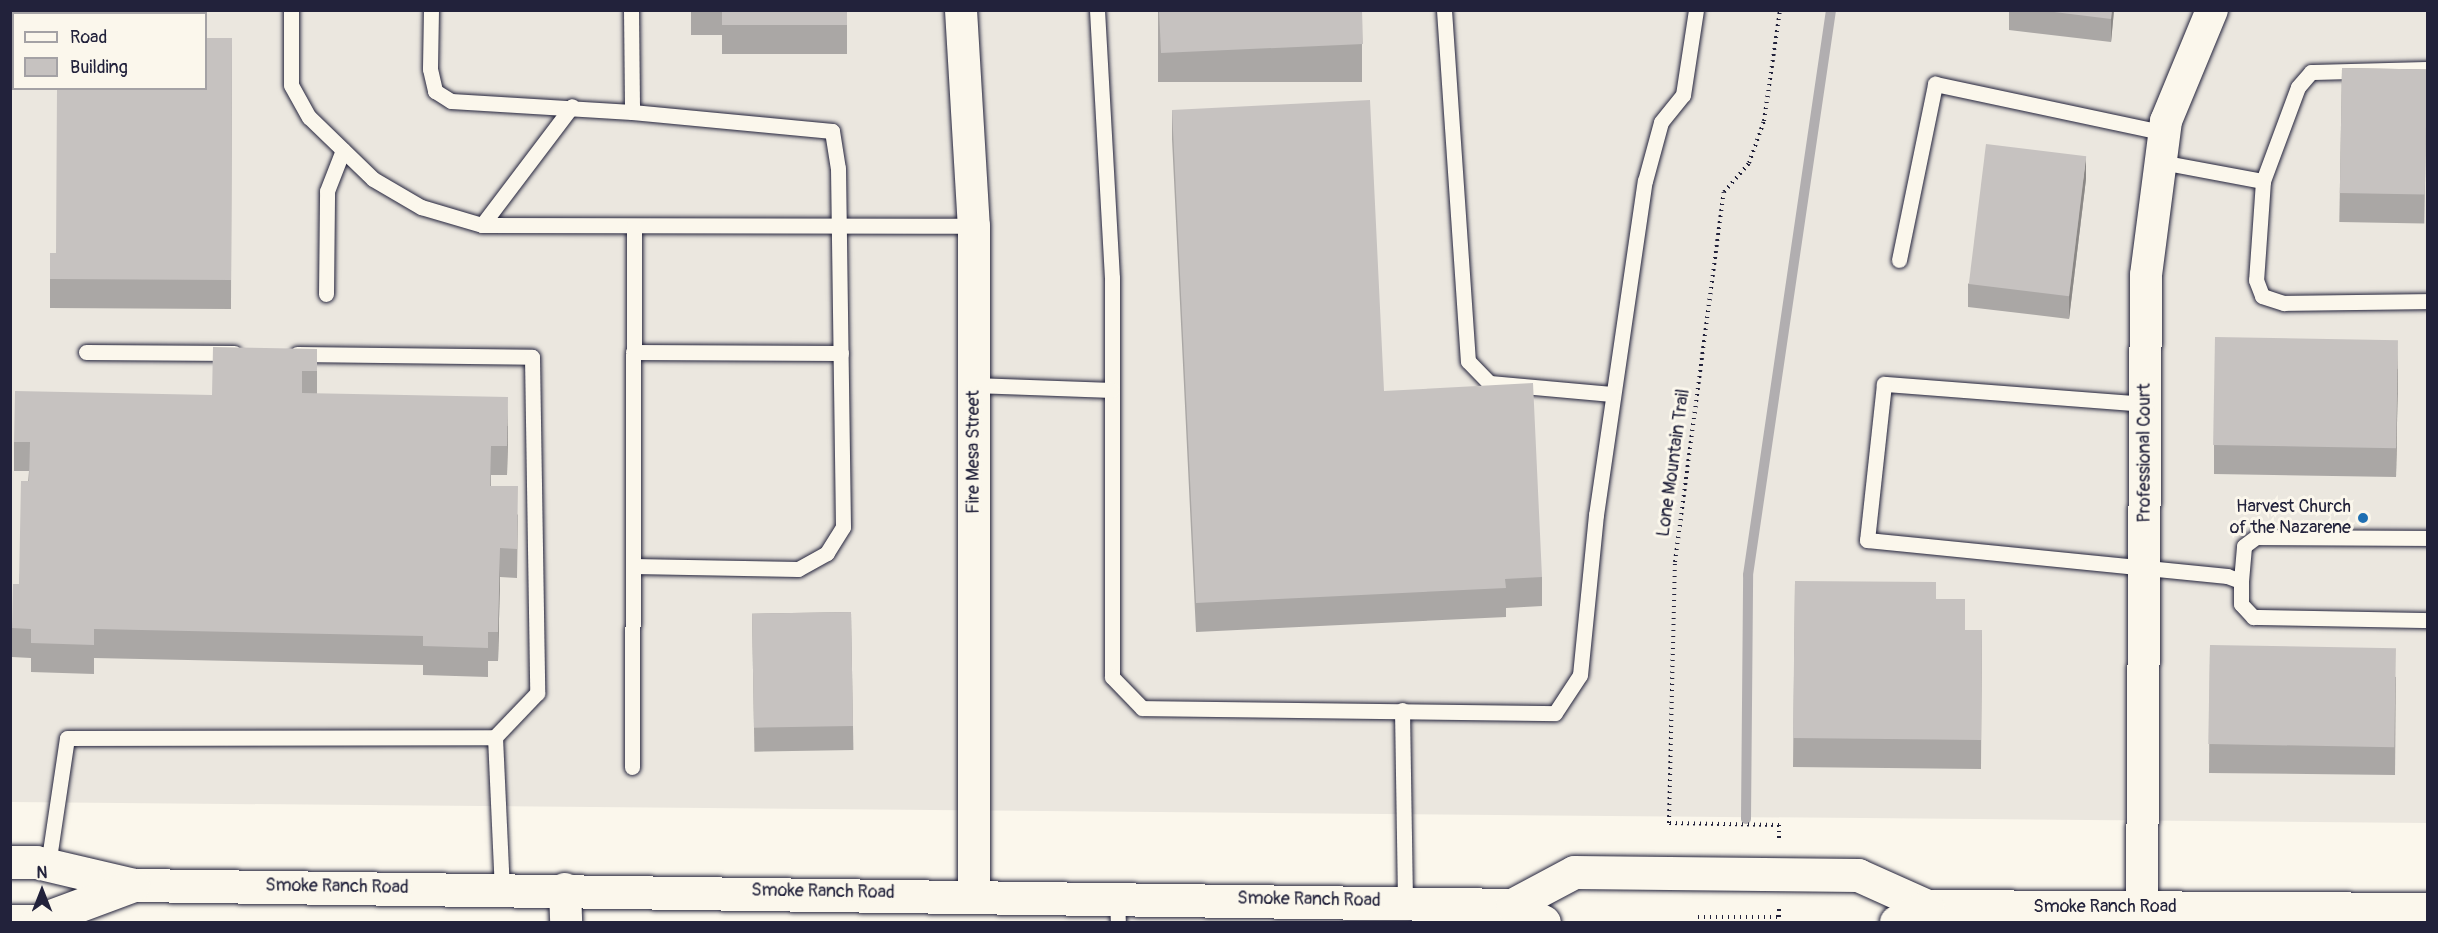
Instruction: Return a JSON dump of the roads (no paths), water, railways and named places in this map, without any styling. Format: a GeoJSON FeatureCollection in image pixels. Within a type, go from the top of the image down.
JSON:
{"type":"FeatureCollection","features":[{"type":"Feature","properties":{"kind":"main road","name":"Smoke Ranch Road"},"geometry":{"type":"LineString","coordinates":[[10,862],[48,865],[134,885],[974,894],[1117,910],[1405,902],[1512,914],[1544,922]]}},
{"type":"Feature","properties":{"kind":"main road","name":"Smoke Ranch Road"},"geometry":{"type":"LineString","coordinates":[[1512,914],[1574,872],[1858,875],[1927,906],[2427,909]]}},
{"type":"Feature","properties":{"kind":"main road","name":"Smoke Ranch Road"},"geometry":{"type":"LineString","coordinates":[[10,921],[37,921],[134,885]]}},
{"type":"Feature","properties":{"kind":"main road","name":"Smoke Ranch Road"},"geometry":{"type":"LineString","coordinates":[[1896,922],[1927,906]]}},
{"type":"Feature","properties":{"kind":"street","name":"Fire Mesa Street"},"geometry":{"type":"LineString","coordinates":[[961,10],[974,226],[974,894]]}},
{"type":"Feature","properties":{"kind":"street","name":"Professional Court"},"geometry":{"type":"LineString","coordinates":[[2142,906],[2146,275],[2163,148],[2212,10]]}},
{"type":"Feature","properties":{"kind":"street"},"geometry":{"type":"LineString","coordinates":[[565,889],[566,922]]}},
{"type":"Feature","properties":{"kind":"lane"},"geometry":{"type":"LineString","coordinates":[[291,10],[291,85],[309,117],[373,179],[421,207],[482,225],[974,226]]}},
{"type":"Feature","properties":{"kind":"lane"},"geometry":{"type":"LineString","coordinates":[[431,10],[435,91],[452,101],[572,106],[832,131],[842,353],[843,527],[827,553],[798,569],[633,566]]}},
{"type":"Feature","properties":{"kind":"lane"},"geometry":{"type":"LineString","coordinates":[[631,10],[632,112]]}},
{"type":"Feature","properties":{"kind":"lane"},"geometry":{"type":"LineString","coordinates":[[1097,10],[1112,278],[1112,677],[1142,708],[1555,713],[1580,675],[1613,394],[1645,181],[1661,122],[1683,95],[1696,10]]}},
{"type":"Feature","properties":{"kind":"lane"},"geometry":{"type":"LineString","coordinates":[[1444,10],[1468,361],[1489,383],[1613,394]]}},
{"type":"Feature","properties":{"kind":"lane"},"geometry":{"type":"LineString","coordinates":[[2427,69],[2311,72],[2298,87],[2263,181],[2256,280],[2262,296],[2284,303],[2427,301]]}},
{"type":"Feature","properties":{"kind":"lane"},"geometry":{"type":"LineString","coordinates":[[1899,260],[1935,84],[2163,148],[2263,181]]}},
{"type":"Feature","properties":{"kind":"lane"},"geometry":{"type":"LineString","coordinates":[[482,225],[572,106]]}},
{"type":"Feature","properties":{"kind":"lane"},"geometry":{"type":"LineString","coordinates":[[326,294],[327,191],[343,150]]}},
{"type":"Feature","properties":{"kind":"lane"},"geometry":{"type":"LineString","coordinates":[[632,767],[634,226]]}},
{"type":"Feature","properties":{"kind":"lane"},"geometry":{"type":"LineString","coordinates":[[86,352],[250,354]]}},
{"type":"Feature","properties":{"kind":"lane"},"geometry":{"type":"LineString","coordinates":[[633,352],[842,353]]}},
{"type":"Feature","properties":{"kind":"lane"},"geometry":{"type":"LineString","coordinates":[[48,865],[67,738],[495,737],[537,693],[532,357],[274,354]]}},
{"type":"Feature","properties":{"kind":"lane"},"geometry":{"type":"LineString","coordinates":[[2145,404],[1884,384],[1867,540],[2241,581]]}},
{"type":"Feature","properties":{"kind":"lane"},"geometry":{"type":"LineString","coordinates":[[974,385],[1112,390]]}},
{"type":"Feature","properties":{"kind":"lane"},"geometry":{"type":"LineString","coordinates":[[2427,538],[2256,537],[2244,546],[2241,581],[2241,604],[2253,616],[2427,620]]}},
{"type":"Feature","properties":{"kind":"lane"},"geometry":{"type":"LineString","coordinates":[[1402,710],[1405,902]]}},
{"type":"Feature","properties":{"kind":"lane"},"geometry":{"type":"LineString","coordinates":[[495,737],[502,889]]}},
{"type":"Feature","properties":{"kind":"waterway"},"geometry":{"type":"LineString","coordinates":[[1746,819],[1748,575],[1831,10]]}},
{"type":"Feature","properties":{"kind":"place","name":"Harvest Church of the Nazarene"},"geometry":{"type":"Point","coordinates":[2363,518]}}]}
